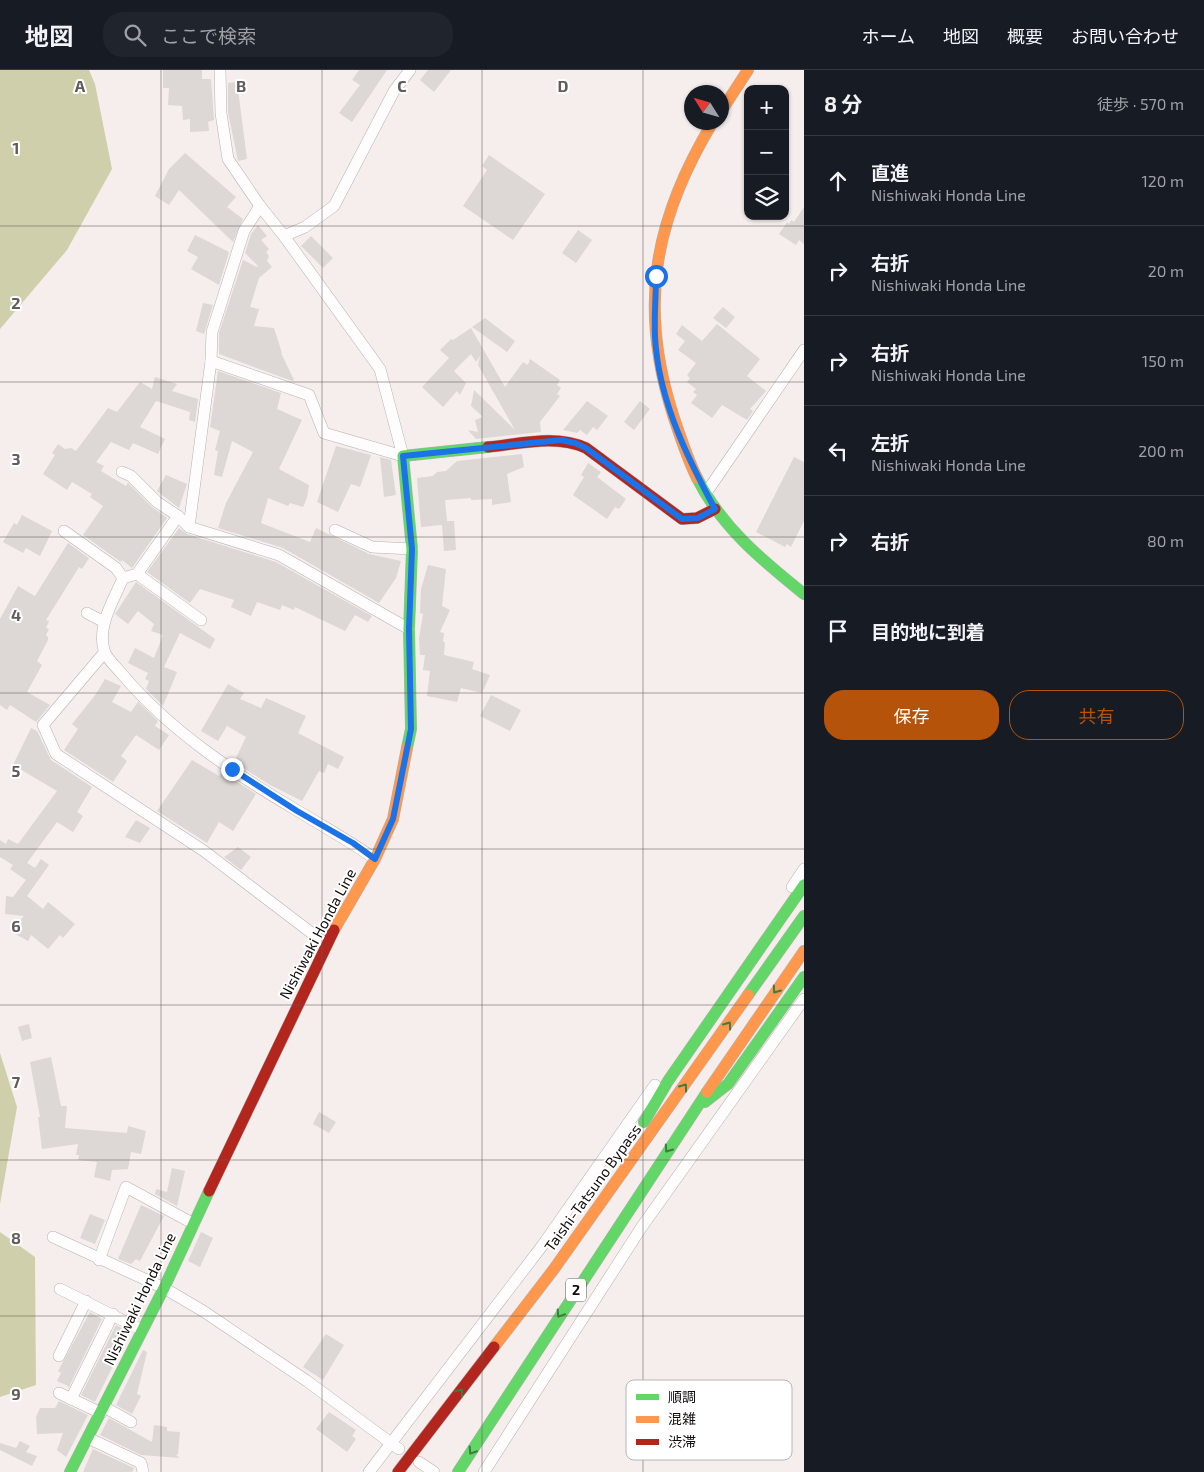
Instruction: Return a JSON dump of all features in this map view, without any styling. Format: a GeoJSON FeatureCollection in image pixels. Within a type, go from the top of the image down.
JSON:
{"type":"FeatureCollection","features":[{"type":"Feature","properties":{"kind":"main road"},"geometry":{"type":"LineString","coordinates":[[729,99],[748,70]]}},
{"type":"Feature","properties":{"kind":"main road"},"geometry":{"type":"LineString","coordinates":[[708,130],[701,140],[678,190],[664,233],[656,276],[656,349],[664,384],[685,453],[715,509],[759,558],[804,594]]}},
{"type":"Feature","properties":{"kind":"main road"},"geometry":{"type":"LineString","coordinates":[[403,456],[561,440],[586,448],[682,519],[698,518],[715,509]]}},
{"type":"Feature","properties":{"kind":"main road","name":"Nishiwaki Honda Line"},"geometry":{"type":"LineString","coordinates":[[70,1472],[164,1288],[326,944],[375,859],[393,819],[411,729],[409,629],[412,549],[403,456]]}},
{"type":"Feature","properties":{"kind":"main road"},"geometry":{"type":"LineString","coordinates":[[554,1269],[686,1055],[804,885]]}},
{"type":"Feature","properties":{"kind":"main road","name":"Taishi-Tatsuno Bypass"},"geometry":{"type":"LineString","coordinates":[[398,1472],[554,1269],[804,916]]}},
{"type":"Feature","properties":{"kind":"main road","name":"2"},"geometry":{"type":"LineString","coordinates":[[458,1472],[642,1186],[696,1109],[715,1076],[804,951]]}},
{"type":"Feature","properties":{"kind":"main road"},"geometry":{"type":"LineString","coordinates":[[696,1109],[728,1084],[804,977]]}},
{"type":"Feature","properties":{"kind":"street"},"geometry":{"type":"LineString","coordinates":[[220,70],[221,113],[228,159],[260,206],[284,236],[380,369],[403,456]]}},
{"type":"Feature","properties":{"kind":"street"},"geometry":{"type":"LineString","coordinates":[[284,236],[305,227],[334,206],[394,91],[410,70]]}},
{"type":"Feature","properties":{"kind":"street"},"geometry":{"type":"LineString","coordinates":[[189,528],[211,361],[212,332],[244,231],[260,206]]}},
{"type":"Feature","properties":{"kind":"street"},"geometry":{"type":"LineString","coordinates":[[706,493],[804,350]]}},
{"type":"Feature","properties":{"kind":"street"},"geometry":{"type":"LineString","coordinates":[[211,361],[309,395],[324,433],[403,456]]}},
{"type":"Feature","properties":{"kind":"street"},"geometry":{"type":"LineString","coordinates":[[122,472],[131,476],[157,502],[178,516],[189,528],[279,555],[409,629]]}},
{"type":"Feature","properties":{"kind":"street"},"geometry":{"type":"LineString","coordinates":[[178,516],[136,574],[124,578],[104,622],[102,643],[104,653],[133,687],[175,726],[232,769],[297,811],[353,843],[375,859]]}},
{"type":"Feature","properties":{"kind":"street"},"geometry":{"type":"LineString","coordinates":[[335,530],[372,548],[412,549]]}},
{"type":"Feature","properties":{"kind":"street"},"geometry":{"type":"LineString","coordinates":[[64,531],[116,568],[124,578]]}},
{"type":"Feature","properties":{"kind":"street"},"geometry":{"type":"LineString","coordinates":[[136,574],[201,620]]}},
{"type":"Feature","properties":{"kind":"street"},"geometry":{"type":"LineString","coordinates":[[87,613],[104,622]]}},
{"type":"Feature","properties":{"kind":"street"},"geometry":{"type":"LineString","coordinates":[[104,653],[43,725],[56,754],[204,851],[326,944]]}},
{"type":"Feature","properties":{"kind":"street"},"geometry":{"type":"LineString","coordinates":[[370,1472],[396,1447],[542,1246],[804,869]]}},
{"type":"Feature","properties":{"kind":"street"},"geometry":{"type":"LineString","coordinates":[[484,1472],[641,1228],[804,999]]}},
{"type":"Feature","properties":{"kind":"street"},"geometry":{"type":"LineString","coordinates":[[99,1260],[126,1187],[194,1224]]}},
{"type":"Feature","properties":{"kind":"street"},"geometry":{"type":"LineString","coordinates":[[54,1237],[99,1260],[164,1288],[204,1311],[307,1380],[396,1447]]}},
{"type":"Feature","properties":{"kind":"street"},"geometry":{"type":"LineString","coordinates":[[60,1288],[142,1330]]}},
{"type":"Feature","properties":{"kind":"street"},"geometry":{"type":"LineString","coordinates":[[60,1356],[86,1301]]}},
{"type":"Feature","properties":{"kind":"street"},"geometry":{"type":"LineString","coordinates":[[71,1399],[113,1314]]}},
{"type":"Feature","properties":{"kind":"street"},"geometry":{"type":"LineString","coordinates":[[59,1393],[131,1422]]}},
{"type":"Feature","properties":{"kind":"street"},"geometry":{"type":"LineString","coordinates":[[88,1438],[141,1463],[143,1472]]}},
{"type":"Feature","properties":{"kind":"street"},"geometry":{"type":"LineString","coordinates":[[419,1462],[434,1472]]}},
{"type":"Feature","properties":{"kind":"green space"},"geometry":{"type":"Polygon","coordinates":[[[0,70],[89,70],[95,84],[112,169],[67,250],[0,329],[0,70]]]}},
{"type":"Feature","properties":{"kind":"green space"},"geometry":{"type":"Polygon","coordinates":[[[0,1053],[17,1107],[0,1204],[0,1053]]]}},
{"type":"Feature","properties":{"kind":"green space"},"geometry":{"type":"Polygon","coordinates":[[[0,1232],[35,1257],[36,1385],[0,1397],[0,1232]]]}},
{"type":"Feature","properties":{"kind":"building"},"geometry":{"type":"Polygon","coordinates":[[[163,70],[202,70],[202,79],[211,79],[214,120],[208,122],[209,131],[190,132],[190,119],[183,120],[182,106],[168,105],[169,88],[163,88],[163,70]]]}},
{"type":"Feature","properties":{"kind":"building"},"geometry":{"type":"Polygon","coordinates":[[[359,70],[387,70],[352,122],[339,113],[360,85],[352,80],[359,70]]]}},
{"type":"Feature","properties":{"kind":"building"},"geometry":{"type":"Polygon","coordinates":[[[428,70],[451,70],[434,92],[420,80],[428,70]]]}},
{"type":"Feature","properties":{"kind":"building"},"geometry":{"type":"Polygon","coordinates":[[[237,82],[247,159],[238,161],[228,112],[228,83],[237,82]]]}},
{"type":"Feature","properties":{"kind":"building"},"geometry":{"type":"Polygon","coordinates":[[[185,153],[236,197],[227,207],[243,219],[233,242],[179,190],[169,205],[155,196],[169,169],[185,153]]]}},
{"type":"Feature","properties":{"kind":"building"},"geometry":{"type":"Polygon","coordinates":[[[489,155],[545,194],[513,240],[463,206],[487,170],[482,166],[489,155]]]}},
{"type":"Feature","properties":{"kind":"building"},"geometry":{"type":"Polygon","coordinates":[[[804,207],[804,244],[799,240],[796,245],[779,234],[787,222],[789,224],[791,220],[794,222],[804,207]]]}},
{"type":"Feature","properties":{"kind":"building"},"geometry":{"type":"Polygon","coordinates":[[[258,225],[267,236],[261,240],[269,249],[266,252],[269,256],[267,261],[272,267],[259,278],[250,307],[259,309],[254,326],[274,328],[281,353],[294,380],[292,381],[219,354],[219,333],[243,260],[258,266],[245,253],[251,234],[258,225]]]}},
{"type":"Feature","properties":{"kind":"building"},"geometry":{"type":"Polygon","coordinates":[[[578,230],[592,240],[576,263],[562,253],[578,230]]]}},
{"type":"Feature","properties":{"kind":"building"},"geometry":{"type":"Polygon","coordinates":[[[195,235],[229,252],[219,285],[191,269],[198,257],[187,251],[195,235]]]}},
{"type":"Feature","properties":{"kind":"building"},"geometry":{"type":"Polygon","coordinates":[[[311,236],[333,258],[323,268],[301,246],[311,236]]]}},
{"type":"Feature","properties":{"kind":"building"},"geometry":{"type":"Polygon","coordinates":[[[203,303],[213,305],[204,334],[196,331],[203,303]]]}},
{"type":"Feature","properties":{"kind":"building"},"geometry":{"type":"Polygon","coordinates":[[[723,307],[735,317],[726,328],[713,318],[723,307]]]}},
{"type":"Feature","properties":{"kind":"building"},"geometry":{"type":"Polygon","coordinates":[[[485,318],[515,341],[507,352],[472,327],[485,318]]]}},
{"type":"Feature","properties":{"kind":"building"},"geometry":{"type":"Polygon","coordinates":[[[717,324],[760,359],[747,376],[766,391],[750,409],[753,411],[747,420],[722,405],[712,418],[691,403],[697,395],[693,392],[696,389],[687,382],[690,378],[687,375],[696,363],[678,350],[685,341],[676,334],[682,325],[702,341],[717,324]]]}},
{"type":"Feature","properties":{"kind":"building"},"geometry":{"type":"Polygon","coordinates":[[[471,328],[505,387],[523,362],[528,365],[530,359],[560,380],[557,385],[561,388],[557,394],[560,396],[540,422],[541,432],[476,439],[468,430],[478,432],[475,420],[483,417],[471,406],[474,390],[515,430],[478,365],[480,356],[476,362],[471,354],[454,371],[466,383],[460,395],[457,391],[443,407],[422,387],[449,358],[440,350],[451,339],[453,340],[471,328]]]}},
{"type":"Feature","properties":{"kind":"building"},"geometry":{"type":"Polygon","coordinates":[[[218,371],[281,393],[277,409],[302,420],[279,469],[309,485],[307,498],[303,507],[290,503],[288,506],[268,498],[261,523],[310,542],[316,528],[369,554],[401,561],[396,578],[379,603],[283,548],[218,528],[226,503],[253,452],[232,441],[222,477],[214,475],[218,451],[215,450],[220,431],[210,427],[218,371]]]}},
{"type":"Feature","properties":{"kind":"building"},"geometry":{"type":"Polygon","coordinates":[[[155,377],[177,384],[172,391],[198,399],[195,422],[189,420],[190,412],[156,401],[140,427],[165,439],[158,454],[133,443],[129,450],[111,442],[96,462],[104,466],[101,471],[126,486],[128,483],[152,507],[167,518],[132,568],[83,535],[103,506],[90,497],[92,494],[72,482],[67,490],[43,474],[55,455],[52,453],[58,444],[65,449],[71,448],[76,451],[108,408],[117,412],[140,382],[152,389],[155,377]]]}},
{"type":"Feature","properties":{"kind":"building"},"geometry":{"type":"Polygon","coordinates":[[[587,401],[608,416],[597,430],[593,427],[587,435],[580,430],[577,433],[563,430],[587,401]]]}},
{"type":"Feature","properties":{"kind":"building"},"geometry":{"type":"Polygon","coordinates":[[[640,401],[650,409],[634,430],[624,422],[640,401]]]}},
{"type":"Feature","properties":{"kind":"building"},"geometry":{"type":"Polygon","coordinates":[[[336,446],[371,455],[360,487],[351,484],[338,512],[317,502],[336,446]]]}},
{"type":"Feature","properties":{"kind":"building"},"geometry":{"type":"Polygon","coordinates":[[[522,454],[524,467],[507,474],[511,502],[492,505],[492,499],[445,500],[447,521],[454,521],[456,550],[444,551],[442,525],[421,527],[417,478],[433,476],[437,472],[446,471],[457,461],[522,454]]]}},
{"type":"Feature","properties":{"kind":"building"},"geometry":{"type":"Polygon","coordinates":[[[380,457],[391,460],[396,495],[384,497],[380,457]]]}},
{"type":"Feature","properties":{"kind":"building"},"geometry":{"type":"Polygon","coordinates":[[[794,457],[804,462],[804,521],[791,547],[787,544],[785,547],[756,532],[794,457]]]}},
{"type":"Feature","properties":{"kind":"building"},"geometry":{"type":"Polygon","coordinates":[[[588,463],[601,472],[597,477],[626,499],[619,509],[615,507],[607,519],[573,495],[584,477],[581,475],[588,463]]]}},
{"type":"Feature","properties":{"kind":"building"},"geometry":{"type":"Polygon","coordinates":[[[166,475],[187,484],[179,508],[157,491],[166,475]]]}},
{"type":"Feature","properties":{"kind":"building"},"geometry":{"type":"Polygon","coordinates":[[[22,515],[52,531],[40,556],[26,548],[23,553],[3,542],[14,523],[17,525],[22,515]]]}},
{"type":"Feature","properties":{"kind":"building"},"geometry":{"type":"Polygon","coordinates":[[[179,528],[187,534],[276,562],[372,616],[368,622],[355,615],[345,631],[295,607],[294,610],[282,605],[280,610],[257,602],[251,616],[231,607],[234,600],[200,589],[190,603],[147,572],[179,528]]]}},
{"type":"Feature","properties":{"kind":"building"},"geometry":{"type":"Polygon","coordinates":[[[68,543],[89,558],[82,569],[79,567],[46,620],[49,621],[46,628],[49,629],[46,635],[48,640],[37,661],[42,665],[27,692],[50,705],[36,722],[10,705],[7,710],[0,705],[0,619],[18,586],[35,596],[68,543]]]}},
{"type":"Feature","properties":{"kind":"building"},"geometry":{"type":"Polygon","coordinates":[[[428,565],[446,569],[442,606],[450,610],[440,632],[444,633],[444,655],[474,662],[472,669],[490,675],[482,693],[461,688],[457,702],[427,696],[430,671],[423,670],[425,655],[420,655],[419,639],[423,614],[420,613],[421,589],[428,565]]]}},
{"type":"Feature","properties":{"kind":"building"},"geometry":{"type":"Polygon","coordinates":[[[136,582],[215,639],[210,649],[180,633],[164,667],[177,672],[163,706],[146,689],[149,681],[145,679],[148,673],[128,663],[135,648],[154,658],[163,635],[151,631],[154,624],[138,611],[128,624],[115,614],[136,582]]]}},
{"type":"Feature","properties":{"kind":"building"},"geometry":{"type":"Polygon","coordinates":[[[105,679],[121,686],[112,702],[131,712],[138,702],[158,721],[155,726],[169,735],[159,750],[136,735],[121,756],[127,761],[113,782],[64,750],[78,729],[72,724],[96,694],[105,679]]]}},
{"type":"Feature","properties":{"kind":"building"},"geometry":{"type":"Polygon","coordinates":[[[228,684],[244,693],[240,699],[261,708],[266,698],[306,716],[298,733],[344,757],[338,769],[328,764],[324,773],[319,771],[302,801],[270,785],[234,762],[246,737],[227,726],[218,741],[201,731],[228,684]]]}},
{"type":"Feature","properties":{"kind":"building"},"geometry":{"type":"Polygon","coordinates":[[[491,695],[521,710],[510,731],[480,716],[491,695]]]}},
{"type":"Feature","properties":{"kind":"building"},"geometry":{"type":"Polygon","coordinates":[[[31,728],[37,731],[51,760],[92,787],[77,812],[83,816],[73,832],[57,822],[27,863],[35,868],[41,859],[49,865],[27,896],[43,909],[48,902],[75,924],[63,938],[60,935],[48,949],[31,935],[28,941],[10,931],[24,916],[5,914],[6,896],[13,897],[26,880],[10,869],[13,865],[0,857],[0,840],[6,844],[8,839],[18,844],[57,791],[13,765],[31,728]]]}},
{"type":"Feature","properties":{"kind":"building"},"geometry":{"type":"Polygon","coordinates":[[[192,760],[219,776],[222,772],[256,794],[233,831],[219,822],[207,843],[157,811],[192,760]]]}},
{"type":"Feature","properties":{"kind":"building"},"geometry":{"type":"Polygon","coordinates":[[[136,820],[150,828],[140,843],[125,837],[136,820]]]}},
{"type":"Feature","properties":{"kind":"building"},"geometry":{"type":"Polygon","coordinates":[[[238,847],[251,857],[241,870],[224,857],[238,847]]]}},
{"type":"Feature","properties":{"kind":"building"},"geometry":{"type":"Polygon","coordinates":[[[29,1024],[32,1038],[22,1041],[18,1027],[29,1024]]]}},
{"type":"Feature","properties":{"kind":"building"},"geometry":{"type":"Polygon","coordinates":[[[51,1057],[61,1106],[67,1106],[65,1128],[127,1133],[128,1126],[146,1131],[141,1154],[131,1152],[128,1169],[112,1170],[110,1181],[94,1177],[97,1162],[78,1160],[79,1155],[76,1155],[78,1144],[42,1149],[38,1117],[40,1117],[30,1062],[51,1057]]]}},
{"type":"Feature","properties":{"kind":"building"},"geometry":{"type":"Polygon","coordinates":[[[319,1112],[336,1122],[329,1133],[313,1124],[319,1112]]]}},
{"type":"Feature","properties":{"kind":"building"},"geometry":{"type":"Polygon","coordinates":[[[172,1168],[185,1171],[177,1206],[155,1194],[156,1189],[167,1192],[172,1168]]]}},
{"type":"Feature","properties":{"kind":"building"},"geometry":{"type":"Polygon","coordinates":[[[141,1205],[164,1216],[140,1261],[136,1259],[131,1264],[118,1259],[141,1205]]]}},
{"type":"Feature","properties":{"kind":"building"},"geometry":{"type":"Polygon","coordinates":[[[90,1214],[105,1220],[95,1244],[80,1238],[90,1214]]]}},
{"type":"Feature","properties":{"kind":"building"},"geometry":{"type":"Polygon","coordinates":[[[201,1232],[213,1238],[200,1267],[188,1261],[201,1232]]]}},
{"type":"Feature","properties":{"kind":"building"},"geometry":{"type":"Polygon","coordinates":[[[90,1312],[102,1319],[68,1389],[68,1386],[57,1381],[61,1373],[58,1371],[90,1312]]]}},
{"type":"Feature","properties":{"kind":"building"},"geometry":{"type":"Polygon","coordinates":[[[116,1325],[126,1330],[121,1340],[125,1342],[95,1402],[81,1395],[116,1325]]]}},
{"type":"Feature","properties":{"kind":"building"},"geometry":{"type":"Polygon","coordinates":[[[326,1334],[344,1345],[323,1380],[303,1367],[326,1334]]]}},
{"type":"Feature","properties":{"kind":"building"},"geometry":{"type":"Polygon","coordinates":[[[143,1350],[147,1352],[137,1394],[141,1396],[132,1414],[116,1405],[143,1350]]]}},
{"type":"Feature","properties":{"kind":"building"},"geometry":{"type":"Polygon","coordinates":[[[59,1401],[88,1415],[66,1457],[57,1450],[63,1433],[37,1434],[36,1417],[40,1408],[55,1408],[59,1401]]]}},
{"type":"Feature","properties":{"kind":"building"},"geometry":{"type":"Polygon","coordinates":[[[329,1412],[356,1430],[352,1436],[356,1439],[347,1452],[316,1429],[329,1412]]]}},
{"type":"Feature","properties":{"kind":"building"},"geometry":{"type":"Polygon","coordinates":[[[109,1418],[152,1442],[154,1425],[167,1427],[167,1431],[180,1432],[178,1454],[176,1455],[180,1458],[141,1455],[100,1435],[109,1418]]]}},
{"type":"Feature","properties":{"kind":"building"},"geometry":{"type":"Polygon","coordinates":[[[20,1441],[30,1446],[26,1452],[37,1456],[32,1466],[0,1450],[0,1443],[16,1448],[20,1441]]]}},
{"type":"Feature","properties":{"kind":"building"},"geometry":{"type":"Polygon","coordinates":[[[93,1449],[134,1468],[132,1472],[83,1472],[93,1449]]]}},
{"type":"Feature","properties":{"kind":"traffic: fast"},"geometry":{"type":"LineString","coordinates":[[407,748],[411,729],[409,629],[412,549],[403,456],[488,447]]}},
{"type":"Feature","properties":{"kind":"traffic: fast"},"geometry":{"type":"LineString","coordinates":[[697,478],[707,496],[731,528],[758,556],[804,594]]}},
{"type":"Feature","properties":{"kind":"traffic: fast"},"geometry":{"type":"LineString","coordinates":[[644,1122],[668,1081],[804,885]]}},
{"type":"Feature","properties":{"kind":"traffic: fast"},"geometry":{"type":"LineString","coordinates":[[748,995],[804,916]]}},
{"type":"Feature","properties":{"kind":"traffic: fast"},"geometry":{"type":"LineString","coordinates":[[705,1102],[728,1084],[804,977]]}},
{"type":"Feature","properties":{"kind":"traffic: fast"},"geometry":{"type":"LineString","coordinates":[[458,1472],[707,1092]]}},
{"type":"Feature","properties":{"kind":"traffic: fast"},"geometry":{"type":"LineString","coordinates":[[70,1472],[164,1288],[209,1191]]}},
{"type":"Feature","properties":{"kind":"traffic: slow"},"geometry":{"type":"LineString","coordinates":[[729,99],[748,70]]}},
{"type":"Feature","properties":{"kind":"traffic: slow"},"geometry":{"type":"LineString","coordinates":[[697,478],[678,431],[662,375],[656,337],[655,300],[658,264],[665,229],[677,193],[709,130]]}},
{"type":"Feature","properties":{"kind":"traffic: slow"},"geometry":{"type":"LineString","coordinates":[[334,930],[375,859],[393,819],[407,748]]}},
{"type":"Feature","properties":{"kind":"traffic: slow"},"geometry":{"type":"LineString","coordinates":[[707,1092],[804,951]]}},
{"type":"Feature","properties":{"kind":"traffic: slow"},"geometry":{"type":"LineString","coordinates":[[494,1347],[554,1269],[748,995]]}},
{"type":"Feature","properties":{"kind":"traffic: jam"},"geometry":{"type":"LineString","coordinates":[[488,447],[538,441],[574,444],[586,448],[682,519],[697,518],[715,509]]}},
{"type":"Feature","properties":{"kind":"traffic: jam"},"geometry":{"type":"LineString","coordinates":[[209,1191],[334,930]]}},
{"type":"Feature","properties":{"kind":"traffic: jam"},"geometry":{"type":"LineString","coordinates":[[398,1472],[494,1347]]}},
{"type":"Feature","properties":{"kind":"route"},"geometry":{"type":"LineString","coordinates":[[232,769],[297,811],[353,843],[375,859],[393,819],[411,729],[409,629],[412,549],[403,456],[561,440],[586,448],[682,519],[691,520],[698,518],[715,509],[685,453],[664,384],[656,349],[656,276]]}}]}
